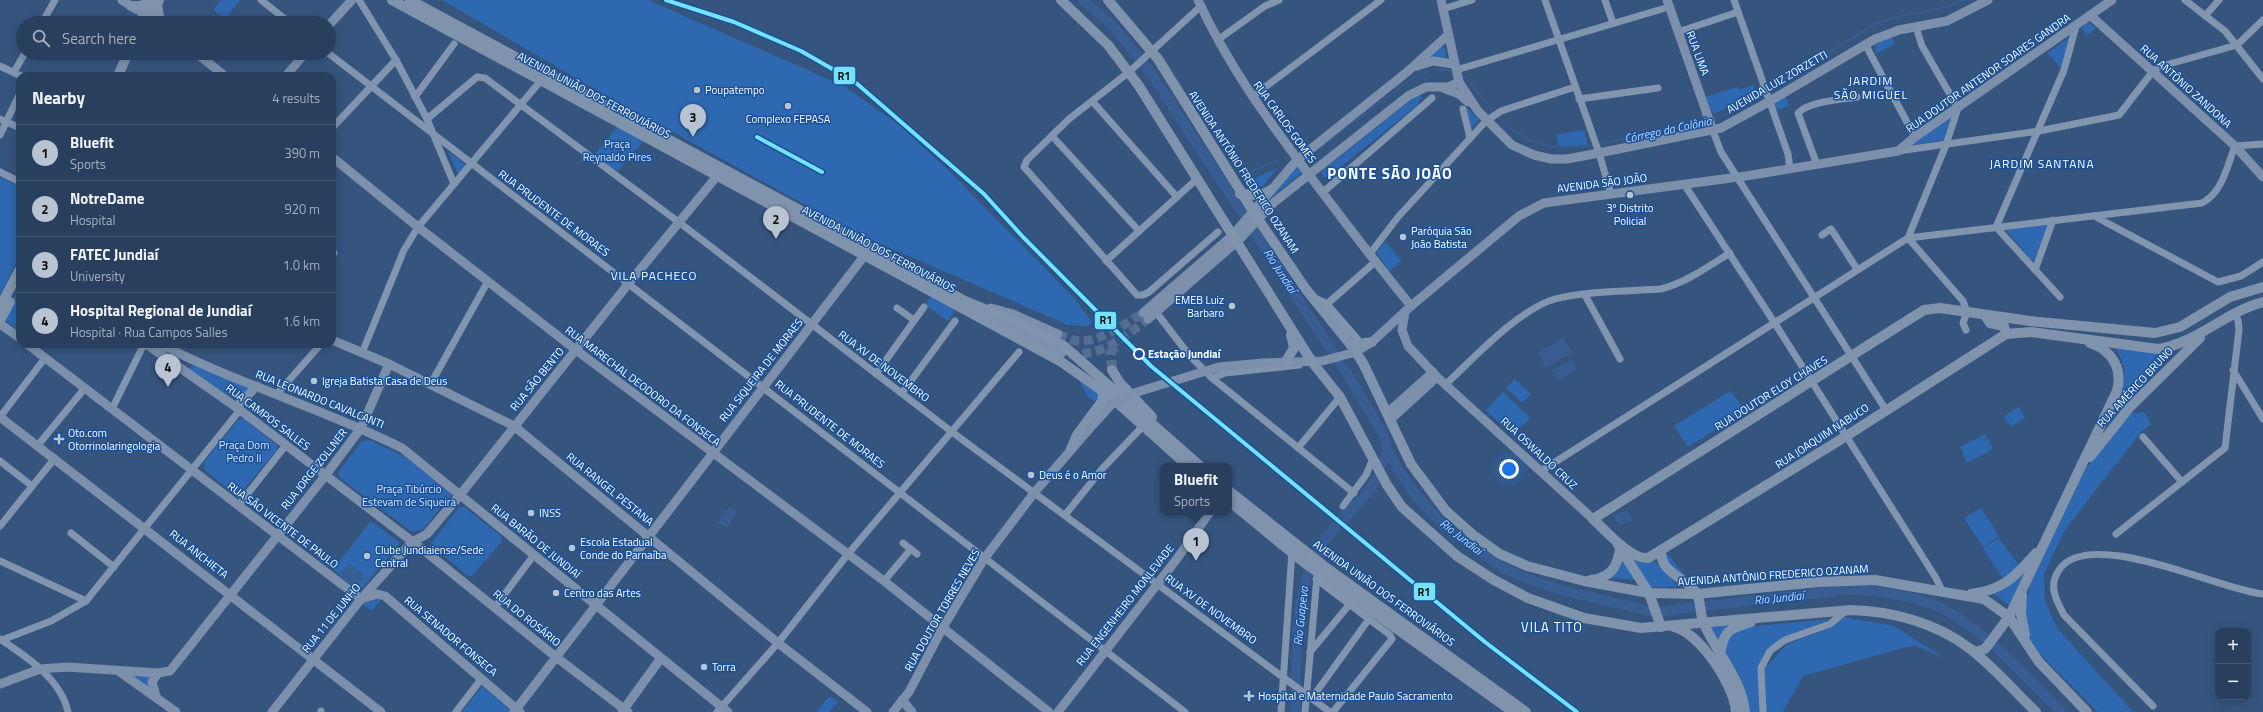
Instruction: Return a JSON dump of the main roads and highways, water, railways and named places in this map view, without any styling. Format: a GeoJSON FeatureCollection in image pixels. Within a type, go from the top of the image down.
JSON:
{"type":"FeatureCollection","features":[{"type":"Feature","properties":{"kind":"main road"},"geometry":{"type":"LineString","coordinates":[[122,0],[142,16]]}},
{"type":"Feature","properties":{"kind":"main road"},"geometry":{"type":"LineString","coordinates":[[336,19],[357,0]]}},
{"type":"Feature","properties":{"kind":"main road","name":"AVENIDA UNIÃO DOS FERROVIÁRIOS"},"geometry":{"type":"LineString","coordinates":[[392,0],[544,77]]}},
{"type":"Feature","properties":{"kind":"main road","name":"AVENIDA UNIÃO DOS FERROVIÁRIOS"},"geometry":{"type":"LineString","coordinates":[[410,0],[544,77],[867,252],[972,313],[1060,360],[1102,390],[1143,426],[1190,462]]}},
{"type":"Feature","properties":{"kind":"main road"},"geometry":{"type":"LineString","coordinates":[[1061,0],[1108,45],[1131,70],[1198,178],[1237,236],[1312,362],[1340,397],[1387,485],[1402,507],[1427,531],[1457,556],[1504,586],[1528,598],[1584,618],[1641,628],[1702,618],[1773,616],[1847,610],[1869,610],[1897,615],[1938,631],[1976,652],[1985,649],[2006,620],[2022,593],[2043,545],[2115,396],[2119,378],[2116,364],[2105,350],[2081,339]]}},
{"type":"Feature","properties":{"kind":"main road","name":"AVENIDA ANTÔNIO FREDERICO OZANAM"},"geometry":{"type":"LineString","coordinates":[[1108,0],[1150,53],[1254,217],[1305,288],[1358,348],[1411,464],[1446,511],[1473,535],[1500,554],[1527,566],[1651,597],[1697,595],[1819,582],[1875,580],[1984,599],[2006,620]]}},
{"type":"Feature","properties":{"kind":"main road","name":"AVENIDA LUIZ ZORZETTI"},"geometry":{"type":"LineString","coordinates":[[1456,73],[1478,111],[1489,119],[1512,145],[1534,156],[1551,159],[1567,159],[1598,150],[1712,129],[1865,44],[1892,32],[1947,21],[1988,0]]}},
{"type":"Feature","properties":{"kind":"main road","name":"RUA DOUTOR ANTENOR SOARES GANDRA"},"geometry":{"type":"LineString","coordinates":[[1898,151],[1915,137],[2112,0]]}},
{"type":"Feature","properties":{"kind":"main road"},"geometry":{"type":"LineString","coordinates":[[131,6],[140,6],[154,2]]}},
{"type":"Feature","properties":{"kind":"main road"},"geometry":{"type":"LineString","coordinates":[[149,16],[154,2]]}},
{"type":"Feature","properties":{"kind":"main road"},"geometry":{"type":"LineString","coordinates":[[154,2],[158,16]]}},
{"type":"Feature","properties":{"kind":"main road","name":"RUA CARLOS GOMES"},"geometry":{"type":"LineString","coordinates":[[1199,3],[1219,38],[1232,66],[1252,97],[1297,160],[1408,308]]}},
{"type":"Feature","properties":{"kind":"main road","name":"RUA LIMA"},"geometry":{"type":"LineString","coordinates":[[1668,3],[1712,129]]}},
{"type":"Feature","properties":{"kind":"main road"},"geometry":{"type":"LineString","coordinates":[[1254,217],[1408,96],[1426,87],[1453,86],[1456,73],[1442,4]]}},
{"type":"Feature","properties":{"kind":"main road","name":"RUA ANTÔNIO ZANDONA"},"geometry":{"type":"LineString","coordinates":[[2090,15],[2235,146],[2263,177]]}},
{"type":"Feature","properties":{"kind":"main road"},"geometry":{"type":"LineString","coordinates":[[1146,316],[1237,236],[1254,217],[1271,190],[1297,160],[1407,72],[1448,35]]}},
{"type":"Feature","properties":{"kind":"main road"},"geometry":{"type":"LineString","coordinates":[[120,72],[125,60]]}},
{"type":"Feature","properties":{"kind":"main road"},"geometry":{"type":"LineString","coordinates":[[205,60],[220,72]]}},
{"type":"Feature","properties":{"kind":"main road"},"geometry":{"type":"LineString","coordinates":[[289,72],[299,60]]}},
{"type":"Feature","properties":{"kind":"main road"},"geometry":{"type":"LineString","coordinates":[[1407,72],[1425,63],[1433,61],[1456,73]]}},
{"type":"Feature","properties":{"kind":"main road"},"geometry":{"type":"LineString","coordinates":[[1434,86],[1459,94],[1478,111]]}},
{"type":"Feature","properties":{"kind":"main road","name":"AVENIDA SÃO JOÃO"},"geometry":{"type":"LineString","coordinates":[[1358,348],[1519,216],[1533,207],[1544,203],[1738,177],[1898,151]]}},
{"type":"Feature","properties":{"kind":"main road","name":"RUA MARECHAL DEODORO DA FONSECA"},"geometry":{"type":"LineString","coordinates":[[336,161],[576,350],[711,453],[884,581],[942,629],[1049,712]]}},
{"type":"Feature","properties":{"kind":"main road","name":"RUA SÃO BENTO"},"geometry":{"type":"LineString","coordinates":[[412,542],[427,534],[451,506],[629,283],[720,173]]}},
{"type":"Feature","properties":{"kind":"main road"},"geometry":{"type":"LineString","coordinates":[[1240,194],[1260,195],[1271,190]]}},
{"type":"Feature","properties":{"kind":"main road","name":"AVENIDA UNIÃO DOS FERROVIÁRIOS"},"geometry":{"type":"LineString","coordinates":[[867,252],[963,300],[1016,322],[1064,346],[1190,462]]}},
{"type":"Feature","properties":{"kind":"main road","name":"RUA SIQUEIRA DE MORAES"},"geometry":{"type":"LineString","coordinates":[[516,711],[648,535],[867,252]]}},
{"type":"Feature","properties":{"kind":"main road"},"geometry":{"type":"LineString","coordinates":[[0,307],[16,277]]}},
{"type":"Feature","properties":{"kind":"main road"},"geometry":{"type":"LineString","coordinates":[[2222,320],[2217,318],[2215,312],[2230,297],[2263,287]]}},
{"type":"Feature","properties":{"kind":"main road"},"geometry":{"type":"LineString","coordinates":[[0,320],[16,290]]}},
{"type":"Feature","properties":{"kind":"main road"},"geometry":{"type":"LineString","coordinates":[[955,295],[1013,314],[1058,334]]}},
{"type":"Feature","properties":{"kind":"main road","name":"RUA DOUTOR ELOY CHAVES"},"geometry":{"type":"LineString","coordinates":[[1593,519],[1924,310],[1940,308],[2030,321],[2155,333],[2180,327],[2230,297]]}},
{"type":"Feature","properties":{"kind":"main road"},"geometry":{"type":"LineString","coordinates":[[1985,315],[1990,323],[2004,326],[2009,333],[2032,332],[2158,349],[2179,344],[2212,327],[2234,313],[2263,302]]}},
{"type":"Feature","properties":{"kind":"main road","name":"RUA OSWALDO CRUZ"},"geometry":{"type":"LineString","coordinates":[[1408,308],[1402,330],[1408,346],[1435,375],[1611,537],[1640,557],[1648,558],[1661,551]]}},
{"type":"Feature","properties":{"kind":"main road"},"geometry":{"type":"LineString","coordinates":[[972,313],[984,315],[1015,328],[1062,353]]}},
{"type":"Feature","properties":{"kind":"main road"},"geometry":{"type":"LineString","coordinates":[[1286,320],[1294,343],[1291,355],[1286,361]]}},
{"type":"Feature","properties":{"kind":"main road","name":"RUA JOAQUIM NABUCO"},"geometry":{"type":"LineString","coordinates":[[1661,551],[1846,436],[1995,340],[2009,333],[2011,326],[2014,324],[2030,321]]}},
{"type":"Feature","properties":{"kind":"main road"},"geometry":{"type":"LineString","coordinates":[[0,324],[16,335]]}},
{"type":"Feature","properties":{"kind":"main road","name":"RUA AMÉRICO BRUNO"},"geometry":{"type":"LineString","coordinates":[[2081,468],[2130,407],[2182,354],[2212,327]]}},
{"type":"Feature","properties":{"kind":"main road","name":"RUA RANGEL PESTANA"},"geometry":{"type":"LineString","coordinates":[[336,342],[389,364],[514,426],[778,643],[867,712]]}},
{"type":"Feature","properties":{"kind":"main road","name":"RUA SÃO VICENTE DE PAULO"},"geometry":{"type":"LineString","coordinates":[[32,348],[190,470],[361,599]]}},
{"type":"Feature","properties":{"kind":"main road","name":"RUA CAMPOS SALLES"},"geometry":{"type":"LineString","coordinates":[[151,348],[238,408],[412,542]]}},
{"type":"Feature","properties":{"kind":"main road","name":"RUA LEONARDO CAVALCANTI"},"geometry":{"type":"LineString","coordinates":[[168,348],[194,362],[361,428],[402,448],[460,495]]}},
{"type":"Feature","properties":{"kind":"main road"},"geometry":{"type":"LineString","coordinates":[[1286,361],[1322,361],[1358,348]]}},
{"type":"Feature","properties":{"kind":"main road","name":"RUA DOUTOR TORRES NEVES"},"geometry":{"type":"LineString","coordinates":[[893,712],[909,692],[942,629],[984,559],[1034,493],[1112,404],[1134,393],[1219,367],[1286,361]]}},
{"type":"Feature","properties":{"kind":"main road"},"geometry":{"type":"LineString","coordinates":[[185,372],[189,364],[194,362]]}},
{"type":"Feature","properties":{"kind":"main road","name":"RUA JORGE ZOLLNER"},"geometry":{"type":"LineString","coordinates":[[0,684],[40,669],[67,667],[119,672],[158,673],[170,671],[176,666],[230,594],[325,476],[361,428],[389,364]]}},
{"type":"Feature","properties":{"kind":"main road"},"geometry":{"type":"LineString","coordinates":[[1112,370],[1120,383],[1190,462]]}},
{"type":"Feature","properties":{"kind":"main road"},"geometry":{"type":"LineString","coordinates":[[1389,416],[1435,375]]}},
{"type":"Feature","properties":{"kind":"main road"},"geometry":{"type":"LineString","coordinates":[[238,408],[257,386]]}},
{"type":"Feature","properties":{"kind":"main road"},"geometry":{"type":"LineString","coordinates":[[1071,449],[1077,434],[1103,400],[1102,390]]}},
{"type":"Feature","properties":{"kind":"main road","name":"RUA ANCHIETA"},"geometry":{"type":"LineString","coordinates":[[0,417],[55,458],[381,712]]}},
{"type":"Feature","properties":{"kind":"main road","name":"AVENIDA UNIÃO DOS FERROVIÁRIOS"},"geometry":{"type":"LineString","coordinates":[[1232,494],[1319,570],[1513,712]]}},
{"type":"Feature","properties":{"kind":"main road","name":"RUA BARÃO DE JUNDIAÍ"},"geometry":{"type":"LineString","coordinates":[[460,495],[661,658],[722,710]]}},
{"type":"Feature","properties":{"kind":"main road"},"geometry":{"type":"LineString","coordinates":[[451,506],[468,501]]}},
{"type":"Feature","properties":{"kind":"main road","name":"AVENIDA UNIÃO DOS FERROVIÁRIOS"},"geometry":{"type":"LineString","coordinates":[[1232,503],[1292,552],[1305,557]]}},
{"type":"Feature","properties":{"kind":"main road","name":"RUA ENGENHEIRO MONLEVADE"},"geometry":{"type":"LineString","coordinates":[[1058,712],[1158,584],[1208,515]]}},
{"type":"Feature","properties":{"kind":"main road"},"geometry":{"type":"LineString","coordinates":[[426,552],[424,546],[427,534]]}},
{"type":"Feature","properties":{"kind":"main road"},"geometry":{"type":"LineString","coordinates":[[1611,537],[1651,597],[1663,624],[1685,631],[1721,663],[1740,688],[1745,712]]}},
{"type":"Feature","properties":{"kind":"main road","name":"RUA DO ROSÁRIO"},"geometry":{"type":"LineString","coordinates":[[412,542],[625,711]]}},
{"type":"Feature","properties":{"kind":"main road","name":"RUA 11 DE JUNHO"},"geometry":{"type":"LineString","coordinates":[[272,712],[361,599],[412,542]]}},
{"type":"Feature","properties":{"kind":"main road"},"geometry":{"type":"LineString","coordinates":[[1964,595],[1984,592],[2010,581],[2043,545]]}},
{"type":"Feature","properties":{"kind":"main road"},"geometry":{"type":"LineString","coordinates":[[1584,581],[1606,577],[1616,568],[1620,549]]}},
{"type":"Feature","properties":{"kind":"main road"},"geometry":{"type":"LineString","coordinates":[[1661,551],[1663,562],[1667,568],[1697,595],[1702,618],[1721,663],[1730,688],[1736,712]]}},
{"type":"Feature","properties":{"kind":"main road","name":"AVENIDA UNIÃO DOS FERROVIÁRIOS"},"geometry":{"type":"LineString","coordinates":[[1319,570],[1526,712]]}},
{"type":"Feature","properties":{"kind":"main road"},"geometry":{"type":"LineString","coordinates":[[2022,593],[2021,614],[2028,646]]}},
{"type":"Feature","properties":{"kind":"main road","name":"RUA SENADOR FONSECA"},"geometry":{"type":"LineString","coordinates":[[361,599],[377,594],[385,596],[482,678],[516,711]]}},
{"type":"Feature","properties":{"kind":"main road"},"geometry":{"type":"LineString","coordinates":[[1721,663],[1722,640],[1727,632],[1732,628],[1773,616]]}},
{"type":"Feature","properties":{"kind":"main road"},"geometry":{"type":"LineString","coordinates":[[2006,620],[2028,646],[2039,662],[2086,712]]}},
{"type":"Feature","properties":{"kind":"main road"},"geometry":{"type":"LineString","coordinates":[[1969,648],[2036,712]]}},
{"type":"Feature","properties":{"kind":"main road"},"geometry":{"type":"LineString","coordinates":[[625,711],[661,658]]}},
{"type":"Feature","properties":{"kind":"main road"},"geometry":{"type":"LineString","coordinates":[[119,672],[156,696],[176,712]]}},
{"type":"Feature","properties":{"kind":"main road"},"geometry":{"type":"LineString","coordinates":[[156,696],[152,682],[158,673]]}},
{"type":"Feature","properties":{"kind":"main road"},"geometry":{"type":"LineString","coordinates":[[902,700],[912,712]]}},
{"type":"Feature","properties":{"kind":"waterway","name":"Rio Jundiaí"},"geometry":{"type":"LineString","coordinates":[[1083,0],[1112,25],[1149,70],[1351,380],[1383,434],[1388,450],[1397,467],[1416,496],[1444,526],[1501,567],[1531,580],[1561,590],[1654,612],[1845,590],[1870,591],[1913,598],[1939,607],[1965,622],[2008,659],[2061,712]]}},
{"type":"Feature","properties":{"kind":"waterway","name":"Córrego da Colônia"},"geometry":{"type":"LineString","coordinates":[[1768,91],[1875,24],[1897,17],[1942,8],[1964,0]]}},
{"type":"Feature","properties":{"kind":"waterway","name":"Córrego da Colônia"},"geometry":{"type":"LineString","coordinates":[[1308,157],[1411,79],[1433,69],[1454,71]]}},
{"type":"Feature","properties":{"kind":"waterway","name":"Córrego da Colônia"},"geometry":{"type":"LineString","coordinates":[[1461,75],[1466,78],[1494,112]]}},
{"type":"Feature","properties":{"kind":"waterway","name":"Córrego da Colônia"},"geometry":{"type":"LineString","coordinates":[[1713,120],[1739,109],[1765,93]]}},
{"type":"Feature","properties":{"kind":"waterway","name":"Córrego da Colônia"},"geometry":{"type":"LineString","coordinates":[[1498,116],[1518,134],[1542,144],[1567,148],[1594,145]]}},
{"type":"Feature","properties":{"kind":"waterway","name":"Córrego da Colônia"},"geometry":{"type":"LineString","coordinates":[[1598,144],[1706,122]]}},
{"type":"Feature","properties":{"kind":"waterway","name":"Córrego da Colônia"},"geometry":{"type":"LineString","coordinates":[[1245,174],[1278,161]]}},
{"type":"Feature","properties":{"kind":"waterway","name":"Rio Guapeva"},"geometry":{"type":"LineString","coordinates":[[1295,712],[1298,622],[1306,579],[1314,558],[1326,539],[1337,525],[1363,498],[1373,484],[1388,450]]}},
{"type":"Feature","properties":{"kind":"tunnel"},"geometry":{"type":"LineString","coordinates":[[1058,334],[1069,339],[1080,341],[1089,340],[1105,335],[1143,313]]}},
{"type":"Feature","properties":{"kind":"tunnel"},"geometry":{"type":"LineString","coordinates":[[1069,354],[1081,354],[1102,349],[1121,339],[1148,319]]}},
{"type":"Feature","properties":{"kind":"tunnel"},"geometry":{"type":"LineString","coordinates":[[1112,370],[1111,352],[1117,344]]}},
{"type":"Feature","properties":{"kind":"place","name":"Poupatempo"},"geometry":{"type":"Point","coordinates":[697,90]}},
{"type":"Feature","properties":{"kind":"place","name":"Complexo FEPASA"},"geometry":{"type":"Point","coordinates":[788,106]}},
{"type":"Feature","properties":{"kind":"place","name":"FATEC Jundiaí"},"geometry":{"type":"Point","coordinates":[693,137]}},
{"type":"Feature","properties":{"kind":"place","name":"3º Distrito Policial"},"geometry":{"type":"Point","coordinates":[1630,195]}},
{"type":"Feature","properties":{"kind":"place","name":"Paróquia São João Batista"},"geometry":{"type":"Point","coordinates":[1403,237]}},
{"type":"Feature","properties":{"kind":"place","name":"NotreDame"},"geometry":{"type":"Point","coordinates":[776,239]}},
{"type":"Feature","properties":{"kind":"place","name":"EMEB Luiz Barbaro"},"geometry":{"type":"Point","coordinates":[1232,306]}},
{"type":"Feature","properties":{"kind":"place","name":"Estação Jundiaí"},"geometry":{"type":"Point","coordinates":[1139,354]}},
{"type":"Feature","properties":{"kind":"place","name":"Igreja Batista Casa de Deus"},"geometry":{"type":"Point","coordinates":[314,381]}},
{"type":"Feature","properties":{"kind":"place","name":"Hospital Regional de Jundiaí"},"geometry":{"type":"Point","coordinates":[168,387]}},
{"type":"Feature","properties":{"kind":"place","name":"Oto.com Otorrinolaringologia"},"geometry":{"type":"Point","coordinates":[59,439]}},
{"type":"Feature","properties":{"kind":"place","name":"Deus é o Amor"},"geometry":{"type":"Point","coordinates":[1031,475]}},
{"type":"Feature","properties":{"kind":"place","name":"INSS"},"geometry":{"type":"Point","coordinates":[531,513]}},
{"type":"Feature","properties":{"kind":"place","name":"Escola Estadual Conde do Parnaíba"},"geometry":{"type":"Point","coordinates":[572,548]}},
{"type":"Feature","properties":{"kind":"place","name":"Clube Jundiaiense/Sede Central"},"geometry":{"type":"Point","coordinates":[367,556]}},
{"type":"Feature","properties":{"kind":"place","name":"Bluefit"},"geometry":{"type":"Point","coordinates":[1196,561]}},
{"type":"Feature","properties":{"kind":"place","name":"Centro das Artes"},"geometry":{"type":"Point","coordinates":[556,593]}},
{"type":"Feature","properties":{"kind":"place","name":"Torra"},"geometry":{"type":"Point","coordinates":[704,667]}},
{"type":"Feature","properties":{"kind":"place","name":"Hospital e Maternidade Paulo Sacramento"},"geometry":{"type":"Point","coordinates":[1249,696]}},
{"type":"Feature","properties":{"kind":"district","name":"JARDIM SÃO MIGUEL"},"geometry":{"type":"Point","coordinates":[1871,88]}},
{"type":"Feature","properties":{"kind":"district","name":"JARDIM SANTANA"},"geometry":{"type":"Point","coordinates":[2042,164]}},
{"type":"Feature","properties":{"kind":"district","name":"PONTE SÃO JOÃO"},"geometry":{"type":"Point","coordinates":[1390,174]}},
{"type":"Feature","properties":{"kind":"district","name":"VILA PACHECO"},"geometry":{"type":"Point","coordinates":[654,276]}},
{"type":"Feature","properties":{"kind":"district","name":"VILA TITO"},"geometry":{"type":"Point","coordinates":[1552,627]}},
{"type":"Feature","properties":{"kind":"park label","name":"Praça Reynaldo Pires"},"geometry":{"type":"Point","coordinates":[617,150]}},
{"type":"Feature","properties":{"kind":"park label","name":"Praça Dom Pedro II"},"geometry":{"type":"Point","coordinates":[244,451]}},
{"type":"Feature","properties":{"kind":"park label","name":"Praça Tibúrcio Estevam de Siqueira"},"geometry":{"type":"Point","coordinates":[409,495]}}]}
